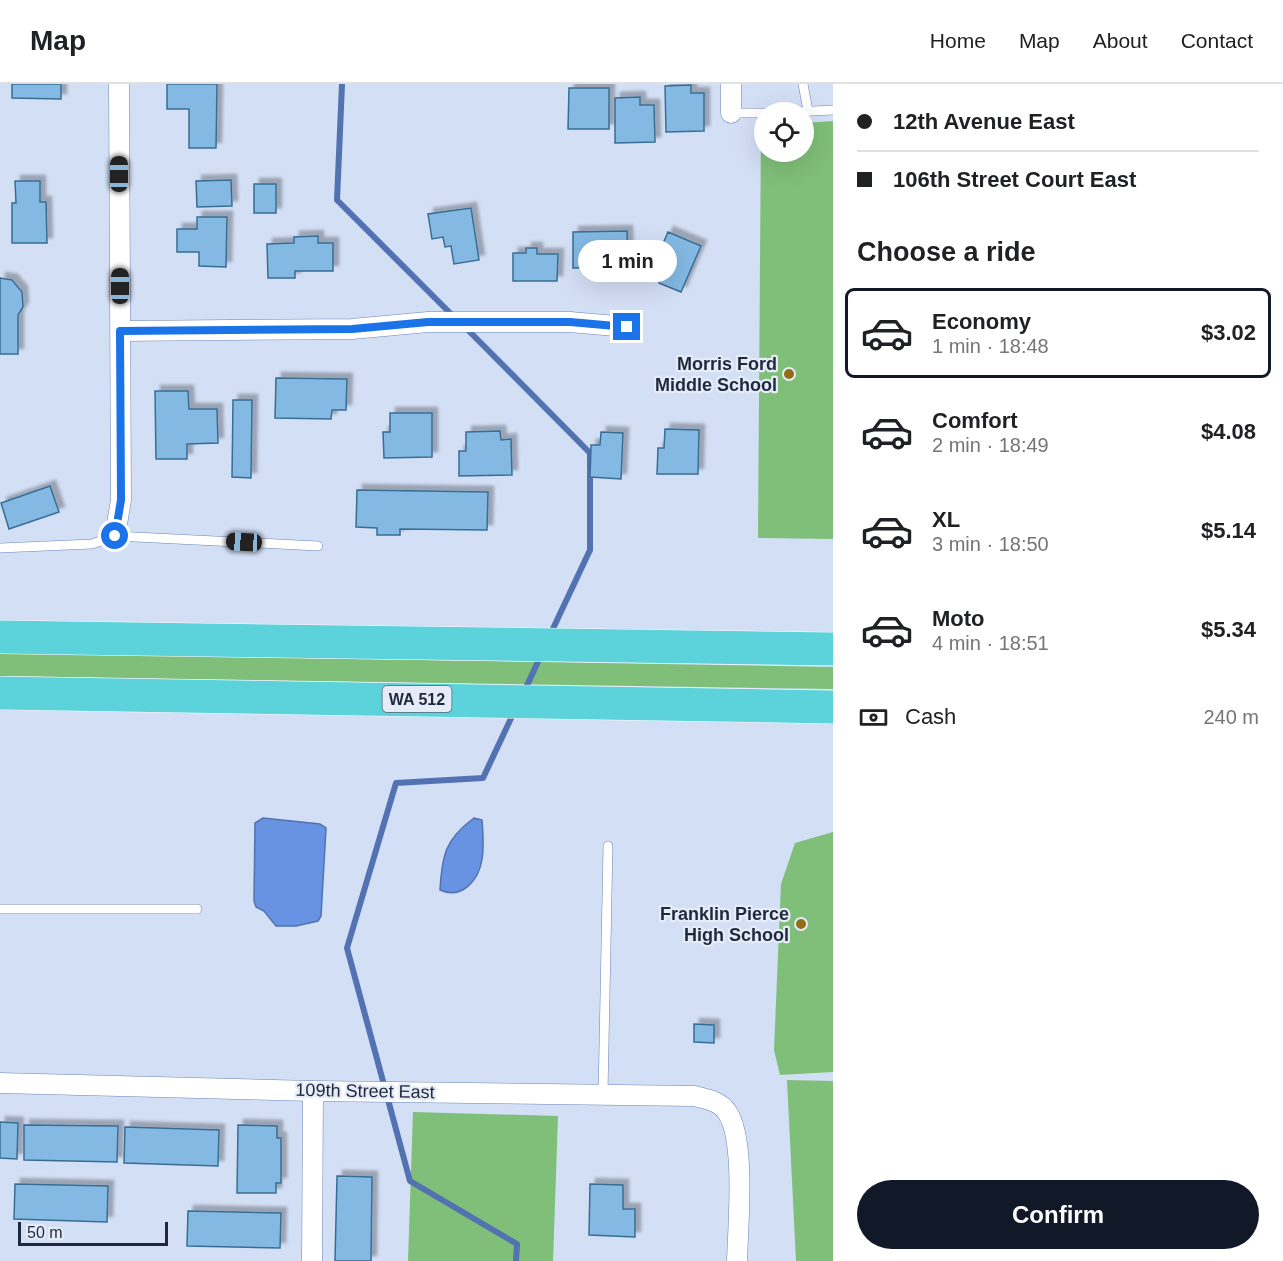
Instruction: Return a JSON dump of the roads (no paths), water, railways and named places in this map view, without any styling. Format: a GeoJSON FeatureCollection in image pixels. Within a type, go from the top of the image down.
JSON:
{"type":"FeatureCollection","features":[{"type":"Feature","properties":{"kind":"highway"},"geometry":{"type":"LineString","coordinates":[[0,637],[833,650]]}},
{"type":"Feature","properties":{"kind":"highway","name":"WA 512"},"geometry":{"type":"LineString","coordinates":[[0,693],[833,707]]}},
{"type":"Feature","properties":{"kind":"street"},"geometry":{"type":"LineString","coordinates":[[115,536],[121,500],[119,84]]}},
{"type":"Feature","properties":{"kind":"street"},"geometry":{"type":"LineString","coordinates":[[731,84],[731,113]]}},
{"type":"Feature","properties":{"kind":"street"},"geometry":{"type":"LineString","coordinates":[[120,331],[352,329],[428,322],[570,322],[627,327]]}},
{"type":"Feature","properties":{"kind":"street","name":"109th Street East"},"geometry":{"type":"LineString","coordinates":[[0,1083],[314,1091],[694,1096],[714,1101],[726,1110],[733,1122],[737,1144],[737,1261]]}},
{"type":"Feature","properties":{"kind":"street"},"geometry":{"type":"LineString","coordinates":[[312,1261],[314,1091]]}},
{"type":"Feature","properties":{"kind":"lane"},"geometry":{"type":"LineString","coordinates":[[803,84],[806,102]]}},
{"type":"Feature","properties":{"kind":"lane"},"geometry":{"type":"LineString","coordinates":[[814,111],[833,110]]}},
{"type":"Feature","properties":{"kind":"lane"},"geometry":{"type":"LineString","coordinates":[[731,113],[754,113]]}},
{"type":"Feature","properties":{"kind":"lane"},"geometry":{"type":"LineString","coordinates":[[0,548],[92,544],[115,536],[318,546]]}},
{"type":"Feature","properties":{"kind":"lane"},"geometry":{"type":"LineString","coordinates":[[603,1094],[608,846]]}},
{"type":"Feature","properties":{"kind":"lane"},"geometry":{"type":"LineString","coordinates":[[0,909],[197,909]]}},
{"type":"Feature","properties":{"kind":"water"},"geometry":{"type":"Polygon","coordinates":[[[263,818],[320,824],[326,828],[321,916],[318,921],[296,926],[276,926],[264,911],[256,907],[254,901],[255,823],[263,818]]]}},
{"type":"Feature","properties":{"kind":"water"},"geometry":{"type":"Polygon","coordinates":[[[474,818],[482,820],[483,829],[483,854],[477,874],[473,881],[462,890],[448,892],[440,890],[442,867],[447,849],[457,833],[474,818]]]}},
{"type":"Feature","properties":{"kind":"waterway"},"geometry":{"type":"LineString","coordinates":[[342,84],[337,200],[454,317]]}},
{"type":"Feature","properties":{"kind":"waterway"},"geometry":{"type":"LineString","coordinates":[[464,326],[590,453],[590,550],[550,635]]}},
{"type":"Feature","properties":{"kind":"waterway"},"geometry":{"type":"LineString","coordinates":[[524,692],[541,655]]}},
{"type":"Feature","properties":{"kind":"waterway"},"geometry":{"type":"LineString","coordinates":[[514,712],[483,778],[396,783],[347,948],[410,1181],[517,1244],[516,1261]]}},
{"type":"Feature","properties":{"kind":"place","name":"Morris Ford Middle School"},"geometry":{"type":"Point","coordinates":[789,374]}},
{"type":"Feature","properties":{"kind":"place","name":"Franklin Pierce High School"},"geometry":{"type":"Point","coordinates":[801,924]}}]}
